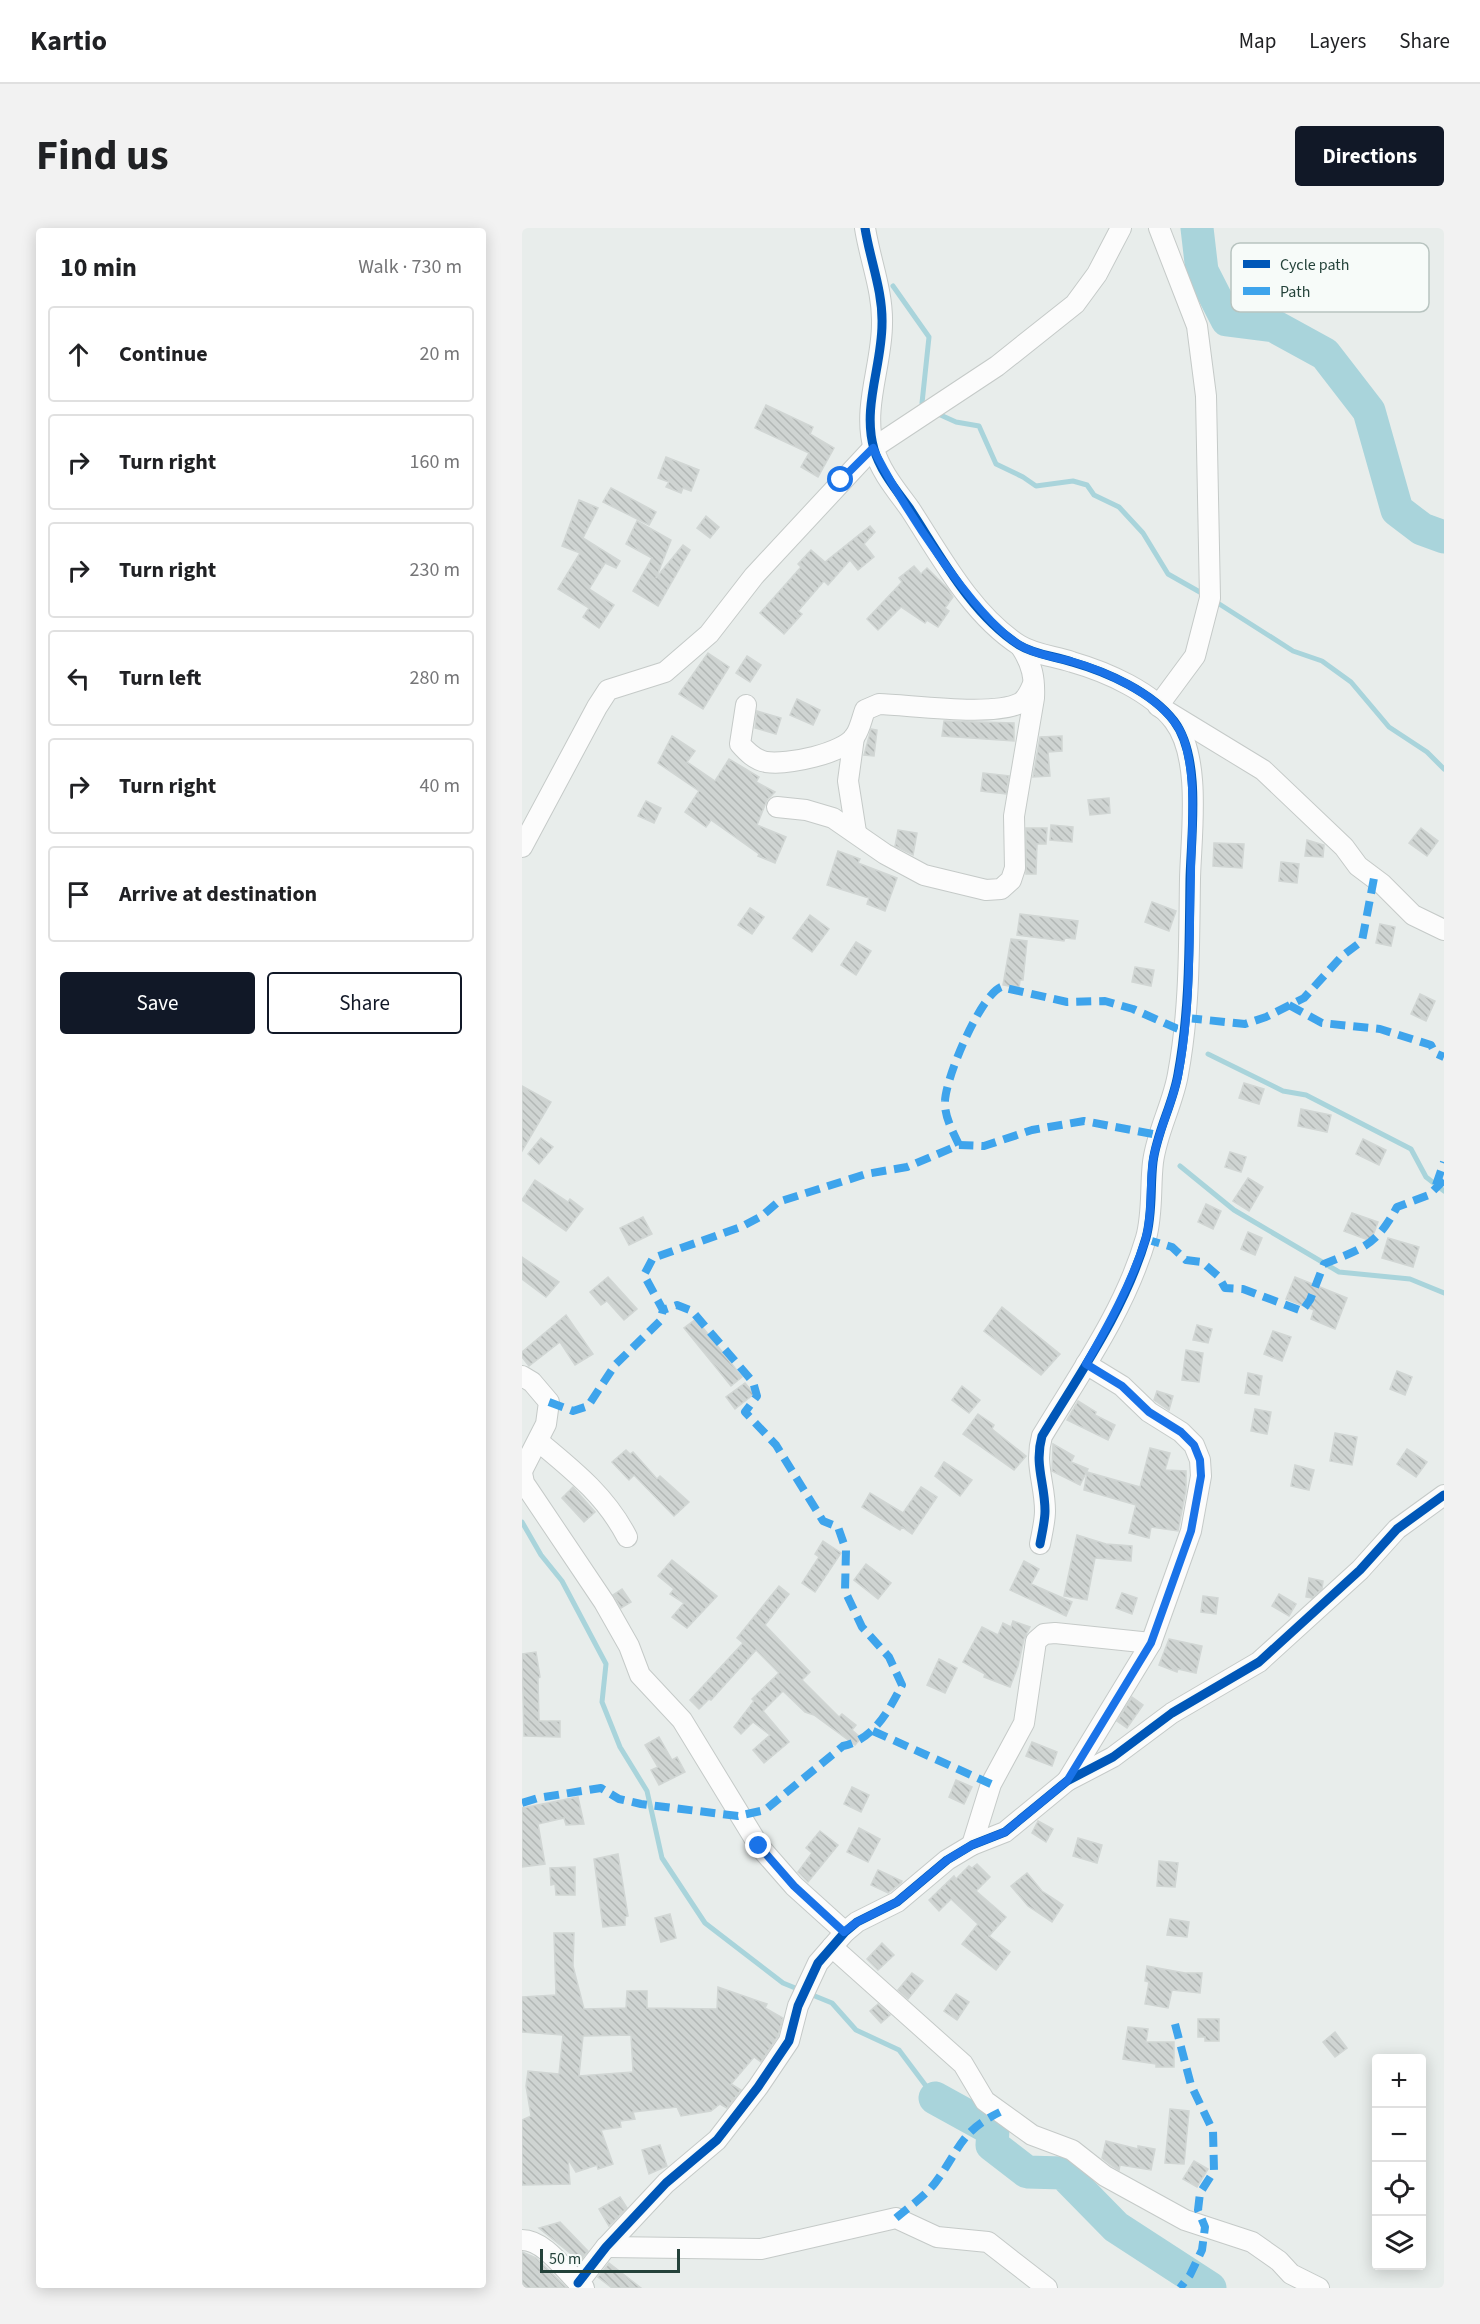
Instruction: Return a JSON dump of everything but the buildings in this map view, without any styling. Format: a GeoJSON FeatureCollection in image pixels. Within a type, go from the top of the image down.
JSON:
{"type":"FeatureCollection","features":[{"type":"Feature","properties":{"kind":"street"},"geometry":{"type":"LineString","coordinates":[[777,807],[806,810],[833,818],[885,854],[924,875],[986,890],[1001,889],[1011,880],[1015,868],[1014,816],[1035,681],[1030,661],[1021,647],[985,614],[952,573],[884,471],[873,448],[871,406],[883,321],[877,277],[865,228]]}},
{"type":"Feature","properties":{"kind":"street"},"geometry":{"type":"LineString","coordinates":[[522,848],[608,690],[665,672],[709,634],[754,576],[873,448],[997,366],[1075,304],[1097,274],[1121,228]]}},
{"type":"Feature","properties":{"kind":"street"},"geometry":{"type":"LineString","coordinates":[[1158,706],[1195,656],[1210,598],[1206,396],[1197,326],[1159,228]]}},
{"type":"Feature","properties":{"kind":"street"},"geometry":{"type":"LineString","coordinates":[[1021,647],[1093,668],[1263,770],[1344,847],[1358,866],[1383,884],[1413,915],[1444,930]]}},
{"type":"Feature","properties":{"kind":"street"},"geometry":{"type":"LineString","coordinates":[[856,832],[848,781],[855,737],[865,710],[879,704],[972,710],[994,708],[1019,703],[1028,695],[1035,681]]}},
{"type":"Feature","properties":{"kind":"street"},"geometry":{"type":"LineString","coordinates":[[746,705],[740,732],[740,744],[750,754],[765,762],[804,760],[839,747],[855,737]]}},
{"type":"Feature","properties":{"kind":"street"},"geometry":{"type":"LineString","coordinates":[[1040,1544],[1045,1511],[1038,1451],[1042,1436],[1123,1301],[1145,1239],[1151,1215],[1156,1144],[1178,1079],[1187,1018],[1192,801],[1189,758],[1184,739],[1174,721],[1158,706]]}},
{"type":"Feature","properties":{"kind":"street"},"geometry":{"type":"LineString","coordinates":[[1067,1781],[1151,1643],[1191,1531],[1201,1476],[1200,1460],[1194,1445],[1181,1432],[1149,1412],[1122,1386],[1086,1364]]}},
{"type":"Feature","properties":{"kind":"street"},"geometry":{"type":"LineString","coordinates":[[522,1376],[532,1382],[549,1402],[546,1424],[522,1472],[524,1483],[604,1602],[629,1646],[640,1675],[682,1720],[759,1846],[838,1939],[963,2064],[985,2101],[1032,2135],[1072,2150],[1105,2176],[1185,2220],[1252,2242],[1279,2261],[1291,2274],[1319,2288]]}},
{"type":"Feature","properties":{"kind":"street"},"geometry":{"type":"LineString","coordinates":[[538,1441],[585,1480],[614,1513],[627,1537]]}},
{"type":"Feature","properties":{"kind":"street"},"geometry":{"type":"LineString","coordinates":[[522,2240],[529,2240],[542,2248],[581,2285],[606,2247],[666,2183],[717,2140],[789,2041],[798,2006],[808,1983],[818,1963],[838,1939],[857,1922],[897,1902],[947,1860],[972,1845],[1005,1832],[1067,1781],[1113,1757],[1172,1713],[1259,1662],[1360,1570],[1397,1529],[1444,1495]]}},
{"type":"Feature","properties":{"kind":"street"},"geometry":{"type":"LineString","coordinates":[[972,1845],[991,1784],[1024,1723],[1036,1641],[1044,1634],[1056,1633],[1151,1643]]}},
{"type":"Feature","properties":{"kind":"street"},"geometry":{"type":"LineString","coordinates":[[606,2247],[761,2250],[896,2218],[937,2237],[988,2242],[1047,2288]]}},
{"type":"Feature","properties":{"kind":"waterway"},"geometry":{"type":"LineString","coordinates":[[1197,228],[1202,271],[1227,320],[1274,326],[1325,354],[1369,411],[1397,510],[1422,529],[1444,537]]}},
{"type":"Feature","properties":{"kind":"waterway"},"geometry":{"type":"LineString","coordinates":[[893,286],[929,337],[922,403],[928,408]]}},
{"type":"Feature","properties":{"kind":"waterway"},"geometry":{"type":"LineString","coordinates":[[936,413],[956,422],[979,426],[996,464],[1036,486],[1073,481],[1087,485],[1094,495],[1119,507],[1143,533],[1168,574],[1205,595]]}},
{"type":"Feature","properties":{"kind":"waterway"},"geometry":{"type":"LineString","coordinates":[[1213,600],[1293,651],[1322,661],[1351,682],[1389,727],[1427,752],[1444,769]]}},
{"type":"Feature","properties":{"kind":"waterway"},"geometry":{"type":"LineString","coordinates":[[1208,1054],[1283,1091],[1306,1095],[1411,1149],[1426,1177],[1444,1191]]}},
{"type":"Feature","properties":{"kind":"waterway"},"geometry":{"type":"LineString","coordinates":[[1180,1166],[1234,1210],[1339,1272],[1410,1279],[1444,1293]]}},
{"type":"Feature","properties":{"kind":"waterway"},"geometry":{"type":"LineString","coordinates":[[522,1522],[541,1555],[562,1581],[606,1664],[602,1702],[620,1747],[647,1791],[662,1858],[705,1923],[783,1983],[832,2003],[856,2030],[899,2050],[935,2098]]}},
{"type":"Feature","properties":{"kind":"waterway"},"geometry":{"type":"LineString","coordinates":[[935,2098],[993,2130],[992,2145],[1027,2172],[1063,2173],[1116,2227],[1210,2288]]}},
{"type":"Feature","properties":{"kind":"marked path"},"geometry":{"type":"LineString","coordinates":[[1187,1018],[1245,1024],[1266,1017],[1304,998],[1342,956],[1362,941],[1374,878]]}},
{"type":"Feature","properties":{"kind":"marked path"},"geometry":{"type":"LineString","coordinates":[[959,1145],[946,1112],[945,1101],[951,1074],[974,1021],[993,993],[1001,987],[1067,1002],[1105,1001],[1133,1009],[1185,1032]]}},
{"type":"Feature","properties":{"kind":"marked path"},"geometry":{"type":"LineString","coordinates":[[1289,1005],[1322,1023],[1380,1029],[1431,1045],[1435,1053],[1444,1057]]}},
{"type":"Feature","properties":{"kind":"marked path"},"geometry":{"type":"LineString","coordinates":[[549,1402],[573,1411],[588,1406],[615,1365],[660,1321],[663,1310],[644,1275],[653,1258],[741,1227],[762,1216],[778,1202],[866,1174],[907,1167],[959,1145],[984,1146],[1032,1130],[1084,1121],[1158,1135]]}},
{"type":"Feature","properties":{"kind":"marked path"},"geometry":{"type":"LineString","coordinates":[[1436,1185],[1444,1162]]}},
{"type":"Feature","properties":{"kind":"marked path"},"geometry":{"type":"LineString","coordinates":[[1145,1239],[1172,1247],[1186,1260],[1202,1262],[1218,1276],[1225,1288],[1243,1289],[1302,1311],[1310,1300],[1324,1264],[1367,1244],[1382,1230],[1397,1207],[1429,1195],[1444,1180]]}},
{"type":"Feature","properties":{"kind":"marked path"},"geometry":{"type":"LineString","coordinates":[[522,1803],[538,1798],[601,1788],[619,1799],[641,1804],[738,1816],[765,1810],[843,1746],[872,1731],[902,1685],[889,1657],[862,1627],[845,1591],[846,1550],[838,1527],[823,1521],[776,1445],[745,1412],[757,1396],[753,1382],[692,1311],[677,1305],[663,1310]]}},
{"type":"Feature","properties":{"kind":"marked path"},"geometry":{"type":"LineString","coordinates":[[873,1731],[991,1784]]}},
{"type":"Feature","properties":{"kind":"marked path"},"geometry":{"type":"LineString","coordinates":[[1175,2024],[1191,2085],[1213,2131],[1214,2171],[1200,2193],[1198,2210],[1205,2227],[1202,2250],[1190,2275],[1180,2288]]}},
{"type":"Feature","properties":{"kind":"marked path"},"geometry":{"type":"LineString","coordinates":[[896,2218],[931,2188],[968,2135],[986,2119],[1000,2112]]}},
{"type":"Feature","properties":{"kind":"cycle path"},"geometry":{"type":"LineString","coordinates":[[865,228],[882,312],[881,339],[871,402],[871,434],[874,449],[885,473],[958,583],[986,617],[1019,645],[1038,653],[1100,671],[1128,684],[1154,701],[1174,721],[1183,737],[1192,776],[1193,819],[1185,1025],[1176,1085],[1155,1151],[1148,1229],[1137,1265],[1114,1316],[1042,1436],[1039,1465],[1045,1511],[1040,1544]]}},
{"type":"Feature","properties":{"kind":"cycle path"},"geometry":{"type":"LineString","coordinates":[[578,2283],[606,2247],[666,2183],[717,2140],[758,2087],[789,2041],[798,2006],[818,1963],[845,1932],[857,1922],[897,1902],[947,1860],[972,1845],[1005,1832],[1067,1781],[1113,1757],[1172,1713],[1259,1662],[1360,1570],[1397,1529],[1444,1495]]}},
{"type":"Feature","properties":{"kind":"route"},"geometry":{"type":"LineString","coordinates":[[759,1846],[794,1886],[844,1932],[857,1922],[897,1902],[947,1860],[972,1845],[1005,1832],[1049,1793],[1067,1781],[1151,1643],[1191,1531],[1201,1476],[1200,1460],[1194,1445],[1181,1432],[1149,1412],[1122,1386],[1086,1364],[1123,1301],[1145,1239],[1151,1215],[1153,1163],[1158,1135],[1178,1079],[1189,1005],[1192,801],[1189,758],[1184,739],[1174,721],[1138,692],[1093,668],[1021,647],[1009,637],[985,614],[952,573],[884,471],[873,448],[841,480]]}}]}
